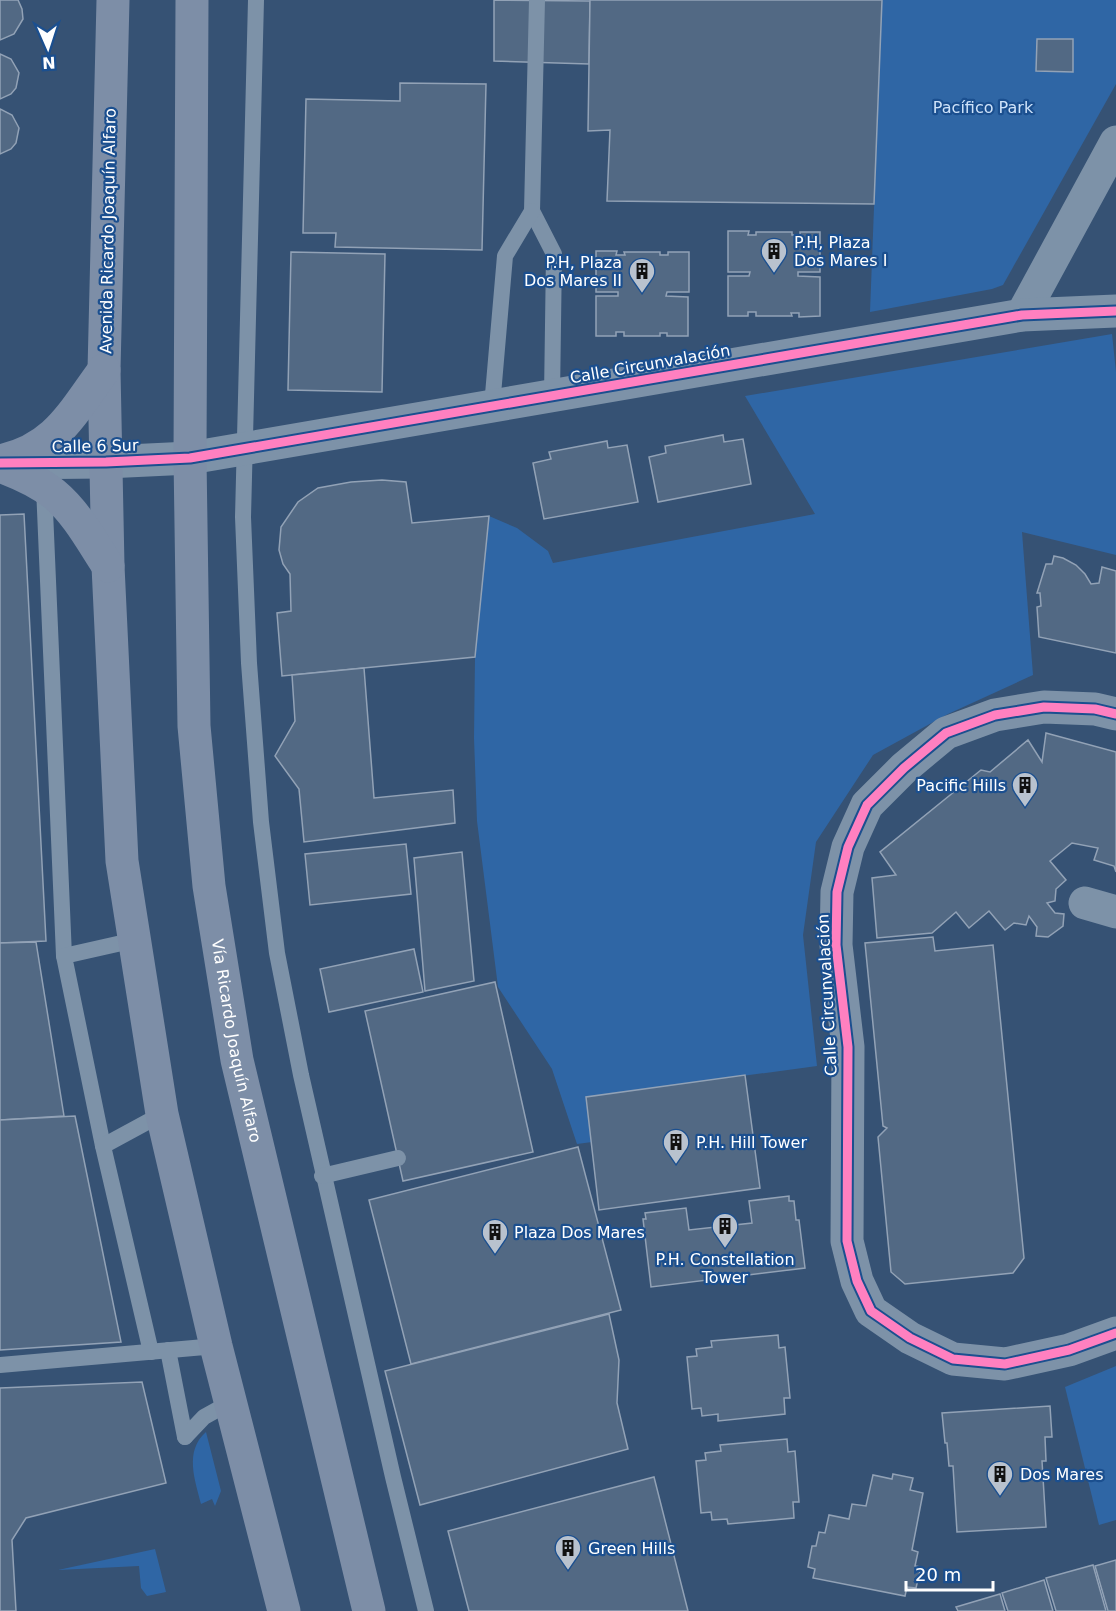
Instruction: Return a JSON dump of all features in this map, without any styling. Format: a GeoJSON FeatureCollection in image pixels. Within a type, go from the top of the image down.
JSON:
{"type":"FeatureCollection","features":[{"type":"Feature","properties":{"kind":"main road","name":"Avenida Ricardo Joaquín Alfaro"},"geometry":{"type":"LineString","coordinates":[[106,462],[104,370],[113,0]]}},
{"type":"Feature","properties":{"kind":"main road"},"geometry":{"type":"LineString","coordinates":[[190,458],[192,0]]}},
{"type":"Feature","properties":{"kind":"main road"},"geometry":{"type":"LineString","coordinates":[[0,463],[21,457],[47,442],[68,421],[104,370]]}},
{"type":"Feature","properties":{"kind":"main road","name":"Vía Ricardo Joaquín Alfaro"},"geometry":{"type":"LineString","coordinates":[[190,458],[194,726],[209,886],[237,1060],[369,1611]]}},
{"type":"Feature","properties":{"kind":"main road"},"geometry":{"type":"LineString","coordinates":[[106,462],[108,566],[122,861],[162,1114],[216,1346],[284,1611]]}},
{"type":"Feature","properties":{"kind":"main road"},"geometry":{"type":"LineString","coordinates":[[0,463],[54,494],[70,510],[108,566]]}},
{"type":"Feature","properties":{"kind":"street"},"geometry":{"type":"LineString","coordinates":[[1022,315],[1116,142]]}},
{"type":"Feature","properties":{"kind":"street","name":"Calle Circunvalación"},"geometry":{"type":"LineString","coordinates":[[190,458],[1022,315],[1116,311]]}},
{"type":"Feature","properties":{"kind":"street","name":"Calle 6 Sur"},"geometry":{"type":"LineString","coordinates":[[0,463],[190,458]]}},
{"type":"Feature","properties":{"kind":"street","name":"Calle Circunvalación"},"geometry":{"type":"LineString","coordinates":[[1116,714],[1095,709],[1044,707],[995,715],[946,733],[904,768],[867,805],[848,847],[837,892],[836,945],[848,1047],[847,1241],[857,1281],[871,1311],[910,1338],[953,1359],[1005,1364],[1069,1350],[1116,1333]]}},
{"type":"Feature","properties":{"kind":"street"},"geometry":{"type":"LineString","coordinates":[[1085,903],[1116,912]]}},
{"type":"Feature","properties":{"kind":"lane"},"geometry":{"type":"LineString","coordinates":[[256,0],[243,517],[249,651],[261,822],[278,953],[322,1176],[426,1611]]}},
{"type":"Feature","properties":{"kind":"lane"},"geometry":{"type":"LineString","coordinates":[[537,0],[532,211],[554,254],[552,396]]}},
{"type":"Feature","properties":{"kind":"lane"},"geometry":{"type":"LineString","coordinates":[[492,406],[505,256],[532,211]]}},
{"type":"Feature","properties":{"kind":"lane"},"geometry":{"type":"LineString","coordinates":[[44,487],[64,956],[103,1146],[151,1352]]}},
{"type":"Feature","properties":{"kind":"lane"},"geometry":{"type":"LineString","coordinates":[[64,956],[135,940]]}},
{"type":"Feature","properties":{"kind":"lane"},"geometry":{"type":"LineString","coordinates":[[103,1146],[162,1114]]}},
{"type":"Feature","properties":{"kind":"lane"},"geometry":{"type":"LineString","coordinates":[[322,1176],[398,1158]]}},
{"type":"Feature","properties":{"kind":"lane"},"geometry":{"type":"LineString","coordinates":[[0,1365],[216,1346]]}},
{"type":"Feature","properties":{"kind":"lane"},"geometry":{"type":"LineString","coordinates":[[168,1350],[185,1437],[204,1417],[231,1402]]}},
{"type":"Feature","properties":{"kind":"green space","name":"Pacífico Park"},"geometry":{"type":"Polygon","coordinates":[[[882,0],[1116,0],[1116,84],[1003,285],[870,312],[882,0]]]}},
{"type":"Feature","properties":{"kind":"green space"},"geometry":{"type":"Polygon","coordinates":[[[1112,334],[1116,372],[1116,555],[1022,532],[1033,675],[948,714],[873,755],[816,842],[803,935],[817,1066],[586,1097],[592,1142],[577,1144],[552,1069],[498,987],[477,821],[474,738],[475,657],[489,516],[517,528],[548,551],[553,563],[815,514],[745,396],[1112,334]]]}},
{"type":"Feature","properties":{"kind":"green space"},"geometry":{"type":"Polygon","coordinates":[[[1116,1366],[1116,1520],[1099,1525],[1065,1387],[1116,1366]]]}},
{"type":"Feature","properties":{"kind":"green space"},"geometry":{"type":"Polygon","coordinates":[[[206,1432],[221,1491],[215,1506],[212,1499],[201,1504],[194,1476],[195,1448],[206,1432]]]}},
{"type":"Feature","properties":{"kind":"green space"},"geometry":{"type":"Polygon","coordinates":[[[155,1549],[166,1592],[147,1596],[141,1588],[139,1566],[58,1570],[155,1549]]]}},
{"type":"Feature","properties":{"kind":"building"},"geometry":{"type":"Polygon","coordinates":[[[0,0],[18,0],[23,19],[14,34],[0,40],[0,0]]]}},
{"type":"Feature","properties":{"kind":"building"},"geometry":{"type":"Polygon","coordinates":[[[494,0],[590,1],[589,64],[494,61],[494,0]]]}},
{"type":"Feature","properties":{"kind":"building"},"geometry":{"type":"Polygon","coordinates":[[[590,0],[882,0],[874,204],[607,201],[610,130],[588,131],[590,0]]]}},
{"type":"Feature","properties":{"kind":"building"},"geometry":{"type":"Polygon","coordinates":[[[1037,39],[1073,39],[1073,72],[1036,71],[1037,39]]]}},
{"type":"Feature","properties":{"kind":"building"},"geometry":{"type":"Polygon","coordinates":[[[0,54],[11,59],[19,73],[16,88],[11,94],[0,99],[0,54]]]}},
{"type":"Feature","properties":{"kind":"building"},"geometry":{"type":"Polygon","coordinates":[[[400,83],[486,84],[482,250],[335,247],[336,233],[303,233],[306,99],[400,101],[400,83]]]}},
{"type":"Feature","properties":{"kind":"building"},"geometry":{"type":"Polygon","coordinates":[[[0,109],[12,115],[19,128],[16,143],[11,149],[0,154],[0,109]]]}},
{"type":"Feature","properties":{"kind":"building","name":"P.H, Plaza Dos Mares I"},"geometry":{"type":"Polygon","coordinates":[[[728,231],[749,231],[748,235],[756,235],[756,232],[792,232],[792,235],[800,235],[800,232],[820,232],[820,272],[798,272],[798,276],[820,277],[820,316],[799,317],[799,313],[791,313],[792,316],[756,316],[756,312],[748,312],[748,316],[728,316],[728,276],[749,276],[750,272],[728,272],[728,231]]]}},
{"type":"Feature","properties":{"kind":"building","name":"P.H, Plaza Dos Mares II"},"geometry":{"type":"Polygon","coordinates":[[[596,251],[617,251],[616,255],[625,255],[624,252],[660,252],[660,255],[668,255],[668,252],[689,252],[689,292],[667,292],[666,296],[688,297],[688,336],[667,336],[667,333],[660,333],[660,336],[624,336],[624,332],[616,332],[616,336],[596,336],[596,296],[618,296],[618,292],[596,292],[596,251]]]}},
{"type":"Feature","properties":{"kind":"building"},"geometry":{"type":"Polygon","coordinates":[[[291,252],[385,254],[382,392],[288,390],[291,252]]]}},
{"type":"Feature","properties":{"kind":"building"},"geometry":{"type":"Polygon","coordinates":[[[723,435],[724,442],[743,439],[751,484],[658,502],[649,457],[666,453],[665,446],[723,435]]]}},
{"type":"Feature","properties":{"kind":"building"},"geometry":{"type":"Polygon","coordinates":[[[607,441],[608,448],[627,445],[638,502],[544,519],[533,463],[551,459],[549,452],[607,441]]]}},
{"type":"Feature","properties":{"kind":"building"},"geometry":{"type":"Polygon","coordinates":[[[382,480],[406,482],[412,523],[489,516],[475,657],[282,676],[277,613],[291,611],[290,574],[283,564],[279,550],[281,527],[298,502],[318,488],[351,482],[382,480]]]}},
{"type":"Feature","properties":{"kind":"building"},"geometry":{"type":"Polygon","coordinates":[[[24,514],[46,941],[0,943],[0,515],[24,514]]]}},
{"type":"Feature","properties":{"kind":"building"},"geometry":{"type":"Polygon","coordinates":[[[1054,556],[1076,565],[1091,584],[1099,583],[1102,567],[1116,571],[1116,653],[1039,637],[1037,607],[1041,606],[1040,593],[1037,593],[1046,564],[1052,564],[1054,556]]]}},
{"type":"Feature","properties":{"kind":"building"},"geometry":{"type":"Polygon","coordinates":[[[364,668],[374,798],[453,790],[455,823],[304,842],[299,789],[275,756],[295,721],[292,675],[364,668]]]}},
{"type":"Feature","properties":{"kind":"building","name":"Pacific Hills"},"geometry":{"type":"Polygon","coordinates":[[[1046,733],[1116,752],[1116,872],[1114,866],[1094,860],[1098,848],[1072,843],[1050,861],[1066,880],[1056,889],[1055,901],[1047,903],[1055,913],[1064,914],[1063,926],[1048,937],[1036,936],[1037,927],[1029,916],[1026,925],[1014,923],[1005,930],[989,911],[969,928],[956,912],[932,933],[877,938],[872,878],[896,875],[880,852],[981,770],[990,772],[1028,740],[1042,762],[1046,733]]]}},
{"type":"Feature","properties":{"kind":"building"},"geometry":{"type":"Polygon","coordinates":[[[406,844],[411,894],[310,905],[305,854],[406,844]]]}},
{"type":"Feature","properties":{"kind":"building"},"geometry":{"type":"Polygon","coordinates":[[[462,852],[474,981],[425,991],[414,858],[462,852]]]}},
{"type":"Feature","properties":{"kind":"building"},"geometry":{"type":"Polygon","coordinates":[[[933,937],[935,951],[993,945],[1024,1258],[1013,1273],[905,1284],[891,1272],[878,1137],[887,1128],[883,1126],[865,943],[933,937]]]}},
{"type":"Feature","properties":{"kind":"building"},"geometry":{"type":"Polygon","coordinates":[[[36,942],[64,1116],[0,1120],[0,943],[36,942]]]}},
{"type":"Feature","properties":{"kind":"building"},"geometry":{"type":"Polygon","coordinates":[[[414,949],[423,992],[329,1012],[320,969],[414,949]]]}},
{"type":"Feature","properties":{"kind":"building"},"geometry":{"type":"Polygon","coordinates":[[[495,982],[533,1152],[403,1181],[365,1011],[495,982]]]}},
{"type":"Feature","properties":{"kind":"building","name":"P.H. Hill Tower"},"geometry":{"type":"Polygon","coordinates":[[[745,1075],[760,1188],[599,1210],[586,1097],[745,1075]]]}},
{"type":"Feature","properties":{"kind":"building"},"geometry":{"type":"Polygon","coordinates":[[[75,1116],[121,1342],[0,1350],[0,1120],[75,1116]]]}},
{"type":"Feature","properties":{"kind":"building","name":"Plaza Dos Mares"},"geometry":{"type":"Polygon","coordinates":[[[578,1147],[621,1310],[411,1364],[369,1200],[578,1147]]]}},
{"type":"Feature","properties":{"kind":"building","name":"P.H. Constellation Tower"},"geometry":{"type":"Polygon","coordinates":[[[789,1196],[789,1201],[794,1201],[796,1220],[799,1220],[805,1268],[651,1287],[643,1219],[646,1219],[645,1213],[686,1208],[689,1230],[752,1223],[749,1201],[789,1196]]]}},
{"type":"Feature","properties":{"kind":"building"},"geometry":{"type":"Polygon","coordinates":[[[609,1314],[619,1360],[617,1403],[628,1449],[420,1505],[385,1371],[609,1314]]]}},
{"type":"Feature","properties":{"kind":"building"},"geometry":{"type":"Polygon","coordinates":[[[778,1335],[779,1348],[785,1347],[790,1398],[784,1398],[785,1414],[718,1421],[718,1414],[702,1416],[701,1408],[692,1409],[687,1357],[697,1356],[696,1349],[712,1347],[711,1341],[778,1335]]]}},
{"type":"Feature","properties":{"kind":"building"},"geometry":{"type":"Polygon","coordinates":[[[142,1382],[166,1483],[26,1518],[12,1540],[16,1611],[0,1611],[0,1388],[142,1382]]]}},
{"type":"Feature","properties":{"kind":"building","name":"Dos Mares"},"geometry":{"type":"Polygon","coordinates":[[[1050,1406],[1052,1437],[1045,1437],[1046,1461],[1042,1461],[1046,1527],[957,1532],[953,1466],[949,1466],[942,1413],[1050,1406]]]}},
{"type":"Feature","properties":{"kind":"building"},"geometry":{"type":"Polygon","coordinates":[[[787,1439],[788,1452],[795,1451],[799,1502],[793,1502],[794,1518],[728,1524],[727,1519],[712,1520],[711,1512],[701,1513],[696,1461],[706,1460],[705,1453],[721,1451],[720,1445],[787,1439]]]}},
{"type":"Feature","properties":{"kind":"building"},"geometry":{"type":"Polygon","coordinates":[[[893,1474],[913,1478],[910,1490],[923,1493],[912,1550],[918,1552],[915,1566],[921,1567],[916,1588],[907,1587],[905,1596],[813,1578],[815,1569],[808,1567],[812,1546],[816,1546],[819,1532],[825,1533],[829,1515],[849,1519],[852,1504],[866,1506],[873,1475],[892,1479],[893,1474]]]}},
{"type":"Feature","properties":{"kind":"building","name":"Green Hills"},"geometry":{"type":"Polygon","coordinates":[[[654,1477],[688,1611],[469,1611],[448,1531],[654,1477]]]}},
{"type":"Feature","properties":{"kind":"building"},"geometry":{"type":"Polygon","coordinates":[[[1116,1560],[1116,1611],[1108,1611],[1095,1566],[1116,1560]]]}},
{"type":"Feature","properties":{"kind":"building"},"geometry":{"type":"Polygon","coordinates":[[[1093,1565],[1106,1611],[1056,1611],[1046,1578],[1093,1565]]]}},
{"type":"Feature","properties":{"kind":"building"},"geometry":{"type":"Polygon","coordinates":[[[1044,1580],[1053,1611],[1008,1611],[1002,1593],[1044,1580]]]}},
{"type":"Feature","properties":{"kind":"building"},"geometry":{"type":"Polygon","coordinates":[[[1000,1594],[1005,1611],[958,1611],[956,1607],[1000,1594]]]}},
{"type":"Feature","properties":{"kind":"cycle path"},"geometry":{"type":"LineString","coordinates":[[0,463],[190,458],[1022,315],[1116,311]]}},
{"type":"Feature","properties":{"kind":"cycle path"},"geometry":{"type":"LineString","coordinates":[[1116,714],[1095,709],[1044,707],[995,715],[946,733],[904,768],[867,805],[848,847],[837,892],[836,945],[848,1047],[847,1241],[857,1281],[871,1311],[910,1338],[953,1359],[1005,1364],[1069,1350],[1116,1333]]}},
{"type":"Feature","properties":{"kind":"place","name":"P.H, Plaza Dos Mares I"},"geometry":{"type":"Point","coordinates":[774,274]}},
{"type":"Feature","properties":{"kind":"place","name":"P.H, Plaza Dos Mares II"},"geometry":{"type":"Point","coordinates":[642,294]}},
{"type":"Feature","properties":{"kind":"place","name":"Pacific Hills"},"geometry":{"type":"Point","coordinates":[1025,808]}},
{"type":"Feature","properties":{"kind":"place","name":"P.H. Hill Tower"},"geometry":{"type":"Point","coordinates":[676,1165]}},
{"type":"Feature","properties":{"kind":"place","name":"P.H. Constellation Tower"},"geometry":{"type":"Point","coordinates":[725,1249]}},
{"type":"Feature","properties":{"kind":"place","name":"Plaza Dos Mares"},"geometry":{"type":"Point","coordinates":[495,1255]}},
{"type":"Feature","properties":{"kind":"place","name":"Dos Mares"},"geometry":{"type":"Point","coordinates":[1000,1497]}},
{"type":"Feature","properties":{"kind":"place","name":"Green Hills"},"geometry":{"type":"Point","coordinates":[568,1571]}}]}
